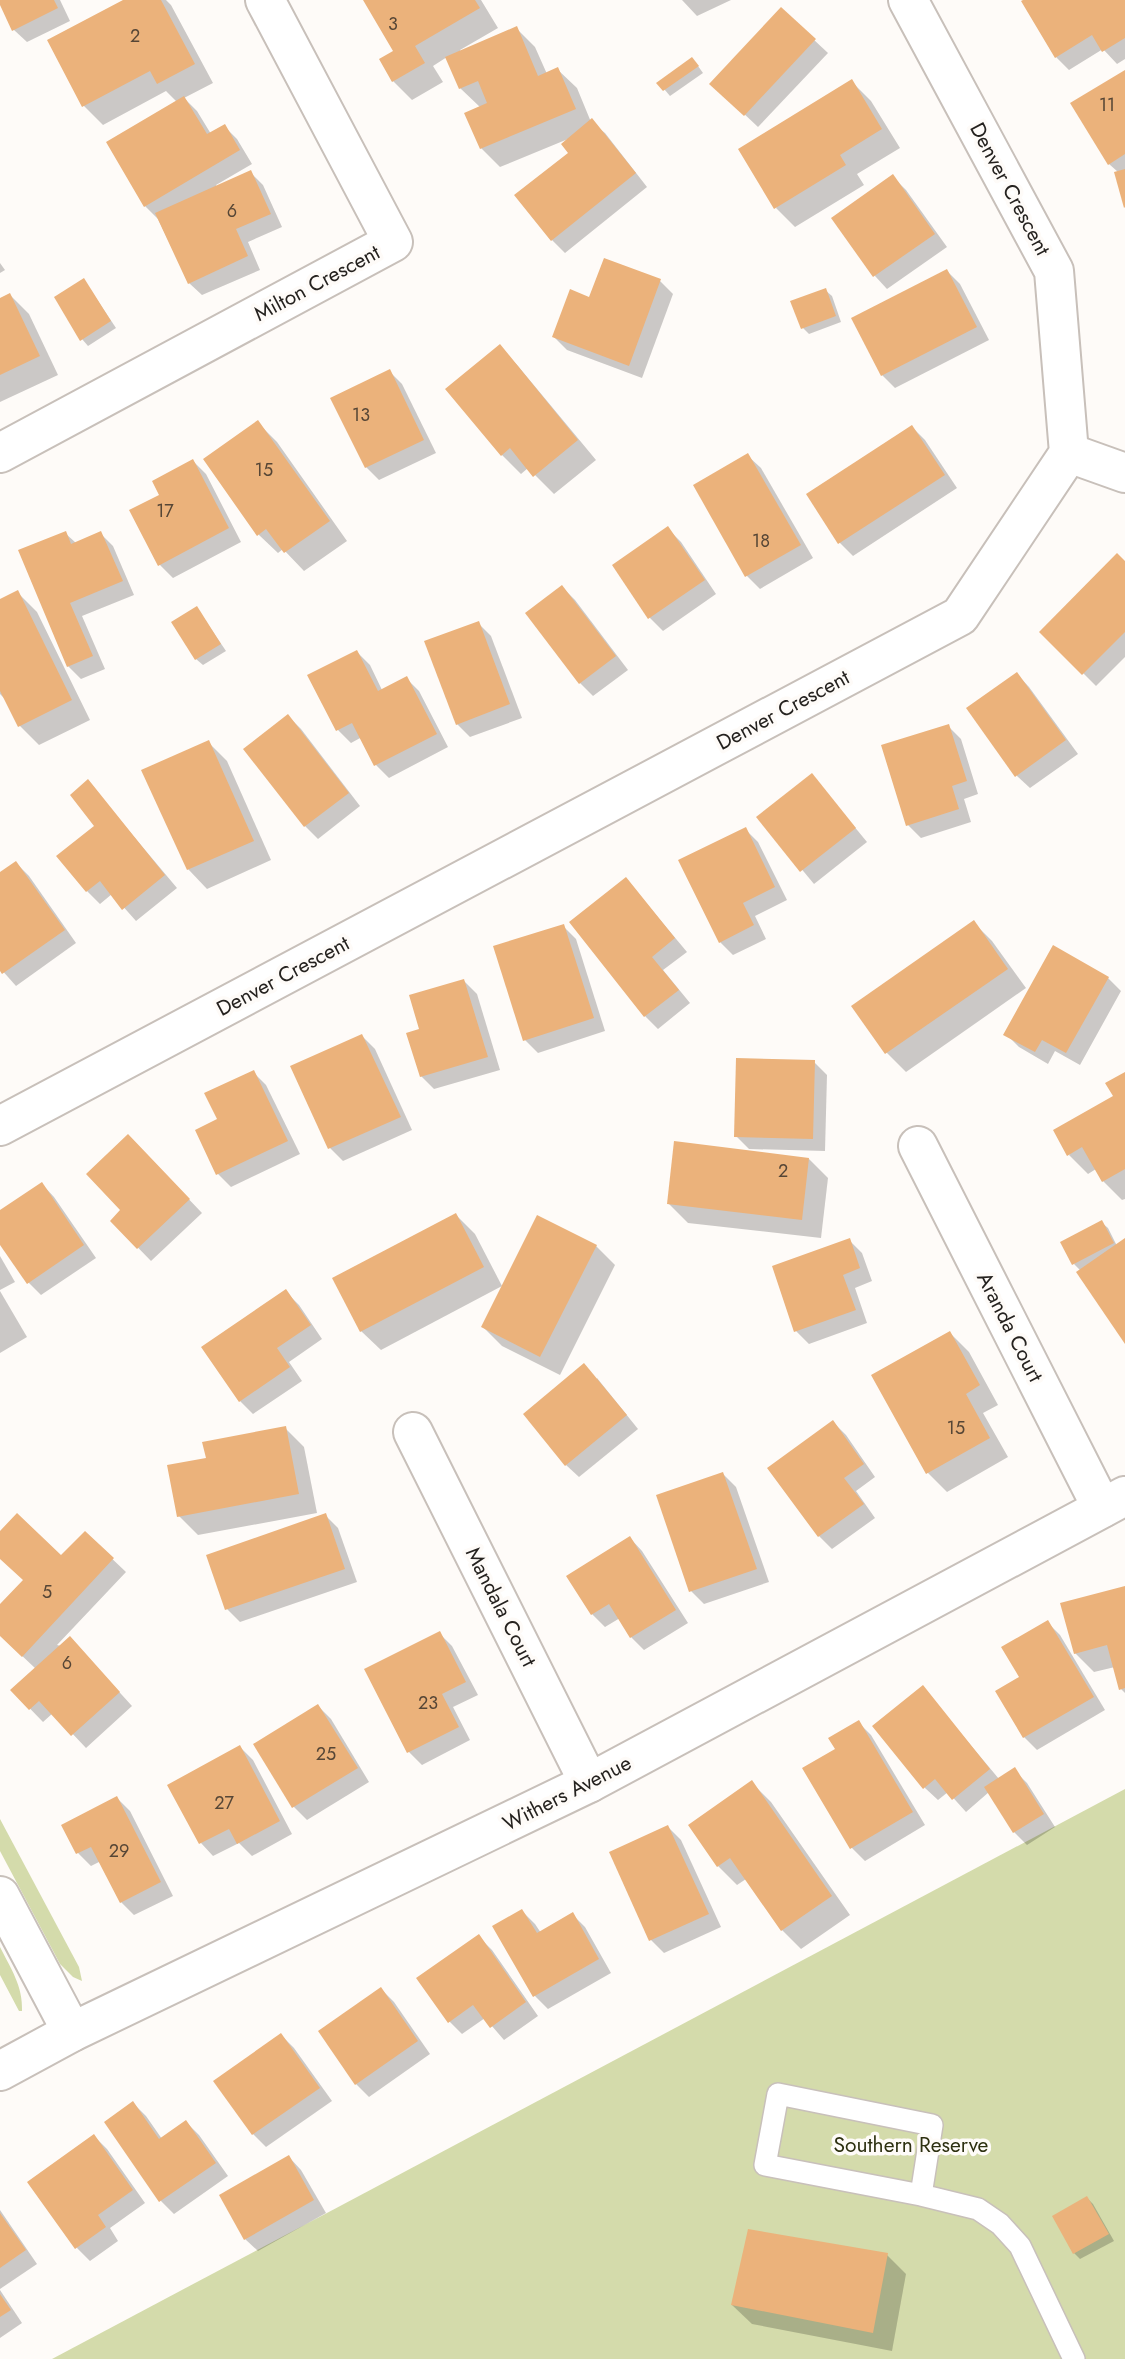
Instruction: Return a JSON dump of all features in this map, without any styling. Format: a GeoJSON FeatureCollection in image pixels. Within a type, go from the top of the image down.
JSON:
{"type":"FeatureCollection","features":[{"type":"Feature","properties":{"kind":"street","name":"Milton Crescent"},"geometry":{"type":"LineString","coordinates":[[0,453],[393,242],[265,0]]}},
{"type":"Feature","properties":{"kind":"street","name":"Denver Crescent"},"geometry":{"type":"LineString","coordinates":[[0,1126],[960,617],[1069,453],[1054,271],[908,0]]}},
{"type":"Feature","properties":{"kind":"street"},"geometry":{"type":"LineString","coordinates":[[1069,453],[1125,473]]}},
{"type":"Feature","properties":{"kind":"street","name":"Aranda Court"},"geometry":{"type":"LineString","coordinates":[[918,1146],[1114,1502]]}},
{"type":"Feature","properties":{"kind":"street","name":"Mandala Court"},"geometry":{"type":"LineString","coordinates":[[413,1432],[589,1783]]}},
{"type":"Feature","properties":{"kind":"street","name":"Withers Avenue"},"geometry":{"type":"LineString","coordinates":[[0,2071],[72,2032],[589,1783],[1114,1502]]}},
{"type":"Feature","properties":{"kind":"street"},"geometry":{"type":"LineString","coordinates":[[0,1896],[72,2032]]}},
{"type":"Feature","properties":{"kind":"lane"},"geometry":{"type":"LineString","coordinates":[[921,2194],[932,2125],[778,2094],[765,2165],[921,2194],[978,2209],[1000,2224],[1020,2246],[1074,2359]]}},
{"type":"Feature","properties":{"kind":"green space","name":"Southern Reserve"},"geometry":{"type":"Polygon","coordinates":[[[1125,1789],[1125,2359],[52,2359],[1125,1789]]]}},
{"type":"Feature","properties":{"kind":"green space"},"geometry":{"type":"Polygon","coordinates":[[[0,1819],[79,1967],[82,1981],[73,1977],[60,1964],[0,1851],[0,1819]]]}},
{"type":"Feature","properties":{"kind":"green space"},"geometry":{"type":"Polygon","coordinates":[[[0,1947],[18,1986],[22,2011],[19,2011],[0,1975],[0,1947]]]}},
{"type":"Feature","properties":{"kind":"building"},"geometry":{"type":"Polygon","coordinates":[[[0,0],[54,0],[58,8],[12,31],[0,0]]]}},
{"type":"Feature","properties":{"kind":"building"},"geometry":{"type":"Polygon","coordinates":[[[123,0],[161,0],[195,64],[157,84],[150,71],[82,107],[47,40],[123,0]]]}},
{"type":"Feature","properties":{"kind":"building"},"geometry":{"type":"Polygon","coordinates":[[[363,0],[475,0],[480,8],[415,46],[425,63],[392,82],[379,59],[393,51],[363,0]]]}},
{"type":"Feature","properties":{"kind":"building"},"geometry":{"type":"Polygon","coordinates":[[[1125,0],[1125,38],[1102,52],[1092,35],[1055,58],[1021,1],[1125,0]]]}},
{"type":"Feature","properties":{"kind":"building"},"geometry":{"type":"Polygon","coordinates":[[[781,7],[816,39],[744,116],[709,84],[781,7]]]}},
{"type":"Feature","properties":{"kind":"building"},"geometry":{"type":"Polygon","coordinates":[[[517,26],[538,76],[558,67],[576,109],[480,149],[464,113],[487,103],[478,81],[459,89],[445,57],[517,26]]]}},
{"type":"Feature","properties":{"kind":"building"},"geometry":{"type":"Polygon","coordinates":[[[692,57],[699,66],[663,91],[656,83],[692,57]]]}},
{"type":"Feature","properties":{"kind":"building"},"geometry":{"type":"Polygon","coordinates":[[[1125,70],[1125,154],[1108,165],[1070,103],[1125,70]]]}},
{"type":"Feature","properties":{"kind":"building"},"geometry":{"type":"Polygon","coordinates":[[[852,79],[882,129],[840,155],[846,165],[774,209],[738,149],[852,79]]]}},
{"type":"Feature","properties":{"kind":"building"},"geometry":{"type":"Polygon","coordinates":[[[184,96],[207,134],[225,124],[240,150],[144,207],[106,142],[184,96]]]}},
{"type":"Feature","properties":{"kind":"building"},"geometry":{"type":"Polygon","coordinates":[[[592,118],[636,173],[551,241],[514,195],[568,153],[561,144],[592,118]]]}},
{"type":"Feature","properties":{"kind":"building"},"geometry":{"type":"Polygon","coordinates":[[[1125,169],[1125,207],[1124,208],[1114,172],[1125,169]]]}},
{"type":"Feature","properties":{"kind":"building"},"geometry":{"type":"Polygon","coordinates":[[[251,170],[271,214],[236,229],[248,256],[188,284],[155,213],[251,170]]]}},
{"type":"Feature","properties":{"kind":"building"},"geometry":{"type":"Polygon","coordinates":[[[893,174],[935,234],[873,277],[831,218],[893,174]]]}},
{"type":"Feature","properties":{"kind":"building"},"geometry":{"type":"Polygon","coordinates":[[[604,258],[661,279],[629,366],[552,337],[570,289],[589,297],[604,258]]]}},
{"type":"Feature","properties":{"kind":"building"},"geometry":{"type":"Polygon","coordinates":[[[947,269],[977,327],[881,376],[851,318],[947,269]]]}},
{"type":"Feature","properties":{"kind":"building"},"geometry":{"type":"Polygon","coordinates":[[[84,278],[111,321],[80,341],[54,297],[84,278]]]}},
{"type":"Feature","properties":{"kind":"building"},"geometry":{"type":"Polygon","coordinates":[[[826,288],[836,316],[801,329],[790,301],[826,288]]]}},
{"type":"Feature","properties":{"kind":"building"},"geometry":{"type":"Polygon","coordinates":[[[10,293],[40,356],[0,375],[0,298],[10,293]]]}},
{"type":"Feature","properties":{"kind":"building"},"geometry":{"type":"Polygon","coordinates":[[[500,344],[578,440],[533,477],[510,448],[501,456],[445,389],[500,344]]]}},
{"type":"Feature","properties":{"kind":"building"},"geometry":{"type":"Polygon","coordinates":[[[390,369],[424,440],[365,468],[330,398],[390,369]]]}},
{"type":"Feature","properties":{"kind":"building"},"geometry":{"type":"Polygon","coordinates":[[[258,420],[330,521],[284,553],[266,529],[257,536],[203,459],[258,420]]]}},
{"type":"Feature","properties":{"kind":"building"},"geometry":{"type":"Polygon","coordinates":[[[912,425],[945,475],[838,544],[806,494],[912,425]]]}},
{"type":"Feature","properties":{"kind":"building"},"geometry":{"type":"Polygon","coordinates":[[[748,453],[801,545],[745,577],[693,485],[748,453]]]}},
{"type":"Feature","properties":{"kind":"building"},"geometry":{"type":"Polygon","coordinates":[[[193,459],[229,528],[158,566],[129,510],[159,495],[152,481],[193,459]]]}},
{"type":"Feature","properties":{"kind":"building"},"geometry":{"type":"Polygon","coordinates":[[[668,526],[705,580],[648,619],[612,565],[668,526]]]}},
{"type":"Feature","properties":{"kind":"building"},"geometry":{"type":"Polygon","coordinates":[[[66,531],[71,544],[101,531],[123,581],[70,603],[93,656],[67,667],[18,550],[66,531]]]}},
{"type":"Feature","properties":{"kind":"building"},"geometry":{"type":"Polygon","coordinates":[[[1117,553],[1125,561],[1125,632],[1082,675],[1039,632],[1117,553]]]}},
{"type":"Feature","properties":{"kind":"building"},"geometry":{"type":"Polygon","coordinates":[[[562,585],[616,656],[579,684],[525,613],[562,585]]]}},
{"type":"Feature","properties":{"kind":"building"},"geometry":{"type":"Polygon","coordinates":[[[18,590],[72,700],[18,727],[0,691],[0,599],[18,590]]]}},
{"type":"Feature","properties":{"kind":"building"},"geometry":{"type":"Polygon","coordinates":[[[197,606],[221,644],[195,660],[171,622],[197,606]]]}},
{"type":"Feature","properties":{"kind":"building"},"geometry":{"type":"Polygon","coordinates":[[[479,621],[510,704],[456,725],[424,641],[479,621]]]}},
{"type":"Feature","properties":{"kind":"building"},"geometry":{"type":"Polygon","coordinates":[[[357,650],[378,691],[407,676],[437,734],[374,766],[352,723],[336,731],[307,675],[357,650]]]}},
{"type":"Feature","properties":{"kind":"building"},"geometry":{"type":"Polygon","coordinates":[[[1017,672],[1066,740],[1015,777],[966,708],[1017,672]]]}},
{"type":"Feature","properties":{"kind":"building"},"geometry":{"type":"Polygon","coordinates":[[[288,714],[349,793],[304,827],[243,749],[288,714]]]}},
{"type":"Feature","properties":{"kind":"building"},"geometry":{"type":"Polygon","coordinates":[[[949,724],[967,781],[952,786],[959,809],[906,826],[881,745],[949,724]]]}},
{"type":"Feature","properties":{"kind":"building"},"geometry":{"type":"Polygon","coordinates":[[[209,740],[254,841],[187,870],[141,770],[209,740]]]}},
{"type":"Feature","properties":{"kind":"building"},"geometry":{"type":"Polygon","coordinates":[[[812,773],[856,828],[800,872],[756,817],[812,773]]]}},
{"type":"Feature","properties":{"kind":"building"},"geometry":{"type":"Polygon","coordinates":[[[88,779],[165,875],[122,910],[100,881],[86,892],[56,856],[94,826],[70,795],[88,779]]]}},
{"type":"Feature","properties":{"kind":"building"},"geometry":{"type":"Polygon","coordinates":[[[746,827],[775,887],[743,903],[754,925],[719,943],[678,860],[746,827]]]}},
{"type":"Feature","properties":{"kind":"building"},"geometry":{"type":"Polygon","coordinates":[[[16,861],[65,930],[2,974],[0,872],[16,861]]]}},
{"type":"Feature","properties":{"kind":"building"},"geometry":{"type":"Polygon","coordinates":[[[626,877],[675,938],[652,957],[679,990],[644,1017],[569,922],[626,877]]]}},
{"type":"Feature","properties":{"kind":"building"},"geometry":{"type":"Polygon","coordinates":[[[974,920],[1008,969],[885,1054],[851,1006],[974,920]]]}},
{"type":"Feature","properties":{"kind":"building"},"geometry":{"type":"Polygon","coordinates":[[[564,924],[594,1018],[523,1041],[493,946],[564,924]]]}},
{"type":"Feature","properties":{"kind":"building"},"geometry":{"type":"Polygon","coordinates":[[[1053,945],[1109,977],[1066,1053],[1042,1040],[1035,1052],[1003,1035],[1053,945]]]}},
{"type":"Feature","properties":{"kind":"building"},"geometry":{"type":"Polygon","coordinates":[[[464,979],[488,1057],[420,1077],[406,1033],[419,1029],[409,995],[464,979]]]}},
{"type":"Feature","properties":{"kind":"building"},"geometry":{"type":"Polygon","coordinates":[[[362,1034],[401,1117],[328,1149],[290,1066],[362,1034]]]}},
{"type":"Feature","properties":{"kind":"building"},"geometry":{"type":"Polygon","coordinates":[[[736,1058],[815,1060],[813,1139],[734,1137],[736,1058]]]}},
{"type":"Feature","properties":{"kind":"building"},"geometry":{"type":"Polygon","coordinates":[[[254,1070],[288,1141],[216,1175],[195,1130],[217,1119],[204,1093],[254,1070]]]}},
{"type":"Feature","properties":{"kind":"building"},"geometry":{"type":"Polygon","coordinates":[[[1125,1072],[1125,1169],[1102,1182],[1082,1147],[1067,1156],[1053,1130],[1113,1096],[1105,1083],[1125,1072]]]}},
{"type":"Feature","properties":{"kind":"building"},"geometry":{"type":"Polygon","coordinates":[[[128,1134],[190,1199],[137,1249],[110,1221],[120,1210],[86,1174],[128,1134]]]}},
{"type":"Feature","properties":{"kind":"building"},"geometry":{"type":"Polygon","coordinates":[[[674,1141],[809,1158],[802,1220],[667,1204],[674,1141]]]}},
{"type":"Feature","properties":{"kind":"building"},"geometry":{"type":"Polygon","coordinates":[[[42,1182],[84,1245],[27,1284],[0,1245],[0,1210],[42,1182]]]}},
{"type":"Feature","properties":{"kind":"building"},"geometry":{"type":"Polygon","coordinates":[[[456,1213],[484,1267],[360,1332],[332,1278],[456,1213]]]}},
{"type":"Feature","properties":{"kind":"building"},"geometry":{"type":"Polygon","coordinates":[[[537,1215],[597,1245],[540,1357],[481,1327],[537,1215]]]}},
{"type":"Feature","properties":{"kind":"building"},"geometry":{"type":"Polygon","coordinates":[[[1102,1220],[1114,1243],[1072,1265],[1060,1242],[1102,1220]]]}},
{"type":"Feature","properties":{"kind":"building"},"geometry":{"type":"Polygon","coordinates":[[[850,1238],[860,1268],[843,1275],[856,1310],[794,1332],[772,1266],[850,1238]]]}},
{"type":"Feature","properties":{"kind":"building"},"geometry":{"type":"Polygon","coordinates":[[[1125,1238],[1125,1344],[1076,1272],[1125,1238]]]}},
{"type":"Feature","properties":{"kind":"building"},"geometry":{"type":"Polygon","coordinates":[[[286,1289],[311,1325],[277,1348],[290,1367],[239,1402],[201,1347],[286,1289]]]}},
{"type":"Feature","properties":{"kind":"building"},"geometry":{"type":"Polygon","coordinates":[[[950,1331],[980,1385],[966,1394],[990,1438],[926,1474],[871,1375],[950,1331]]]}},
{"type":"Feature","properties":{"kind":"building"},"geometry":{"type":"Polygon","coordinates":[[[584,1363],[627,1415],[565,1466],[523,1414],[584,1363]]]}},
{"type":"Feature","properties":{"kind":"building"},"geometry":{"type":"Polygon","coordinates":[[[833,1420],[864,1464],[844,1478],[864,1504],[818,1537],[767,1468],[833,1420]]]}},
{"type":"Feature","properties":{"kind":"building"},"geometry":{"type":"Polygon","coordinates":[[[286,1426],[299,1494],[177,1517],[167,1465],[206,1458],[202,1442],[286,1426]]]}},
{"type":"Feature","properties":{"kind":"building"},"geometry":{"type":"Polygon","coordinates":[[[723,1472],[757,1569],[689,1592],[656,1495],[723,1472]]]}},
{"type":"Feature","properties":{"kind":"building"},"geometry":{"type":"Polygon","coordinates":[[[17,1513],[61,1555],[85,1531],[114,1558],[22,1657],[0,1636],[0,1604],[23,1580],[0,1559],[0,1531],[17,1513]]]}},
{"type":"Feature","properties":{"kind":"building"},"geometry":{"type":"Polygon","coordinates":[[[326,1513],[345,1569],[225,1610],[206,1555],[326,1513]]]}},
{"type":"Feature","properties":{"kind":"building"},"geometry":{"type":"Polygon","coordinates":[[[630,1536],[676,1610],[630,1638],[609,1604],[591,1615],[566,1576],[630,1536]]]}},
{"type":"Feature","properties":{"kind":"building"},"geometry":{"type":"Polygon","coordinates":[[[1125,1586],[1125,1688],[1119,1690],[1107,1645],[1074,1654],[1060,1603],[1125,1586]]]}},
{"type":"Feature","properties":{"kind":"building"},"geometry":{"type":"Polygon","coordinates":[[[1048,1620],[1094,1697],[1023,1738],[995,1691],[1019,1677],[1001,1647],[1048,1620]]]}},
{"type":"Feature","properties":{"kind":"building"},"geometry":{"type":"Polygon","coordinates":[[[440,1631],[466,1682],[442,1694],[459,1727],[407,1753],[364,1669],[440,1631]]]}},
{"type":"Feature","properties":{"kind":"building"},"geometry":{"type":"Polygon","coordinates":[[[70,1636],[120,1692],[71,1736],[39,1701],[29,1710],[10,1690],[70,1636]]]}},
{"type":"Feature","properties":{"kind":"building"},"geometry":{"type":"Polygon","coordinates":[[[923,1685],[990,1769],[952,1800],[935,1779],[923,1789],[872,1726],[923,1685]]]}},
{"type":"Feature","properties":{"kind":"building"},"geometry":{"type":"Polygon","coordinates":[[[318,1704],[358,1768],[292,1808],[253,1744],[318,1704]]]}},
{"type":"Feature","properties":{"kind":"building"},"geometry":{"type":"Polygon","coordinates":[[[859,1720],[913,1812],[850,1849],[802,1768],[835,1749],[828,1738],[859,1720]]]}},
{"type":"Feature","properties":{"kind":"building"},"geometry":{"type":"Polygon","coordinates":[[[240,1745],[280,1821],[237,1844],[229,1829],[199,1844],[167,1785],[240,1745]]]}},
{"type":"Feature","properties":{"kind":"building"},"geometry":{"type":"Polygon","coordinates":[[[1015,1767],[1044,1814],[1013,1833],[984,1787],[1015,1767]]]}},
{"type":"Feature","properties":{"kind":"building"},"geometry":{"type":"Polygon","coordinates":[[[752,1780],[832,1896],[781,1931],[730,1858],[717,1867],[688,1825],[752,1780]]]}},
{"type":"Feature","properties":{"kind":"building"},"geometry":{"type":"Polygon","coordinates":[[[117,1796],[161,1882],[120,1903],[91,1847],[76,1854],[61,1825],[117,1796]]]}},
{"type":"Feature","properties":{"kind":"building"},"geometry":{"type":"Polygon","coordinates":[[[668,1825],[709,1914],[649,1941],[609,1852],[668,1825]]]}},
{"type":"Feature","properties":{"kind":"building"},"geometry":{"type":"Polygon","coordinates":[[[522,1909],[537,1933],[573,1912],[599,1959],[533,1997],[492,1926],[522,1909]]]}},
{"type":"Feature","properties":{"kind":"building"},"geometry":{"type":"Polygon","coordinates":[[[479,1934],[526,2002],[490,2028],[473,2005],[448,2023],[416,1978],[479,1934]]]}},
{"type":"Feature","properties":{"kind":"building"},"geometry":{"type":"Polygon","coordinates":[[[381,1987],[418,2041],[355,2085],[318,2031],[381,1987]]]}},
{"type":"Feature","properties":{"kind":"building"},"geometry":{"type":"Polygon","coordinates":[[[281,2033],[320,2088],[252,2135],[213,2081],[281,2033]]]}},
{"type":"Feature","properties":{"kind":"building"},"geometry":{"type":"Polygon","coordinates":[[[133,2101],[159,2139],[186,2120],[216,2163],[159,2202],[104,2122],[133,2101]]]}},
{"type":"Feature","properties":{"kind":"building"},"geometry":{"type":"Polygon","coordinates":[[[94,2134],[133,2190],[98,2215],[106,2227],[75,2249],[27,2182],[94,2134]]]}},
{"type":"Feature","properties":{"kind":"building"},"geometry":{"type":"Polygon","coordinates":[[[289,2155],[314,2200],[244,2240],[219,2195],[289,2155]]]}},
{"type":"Feature","properties":{"kind":"building"},"geometry":{"type":"Polygon","coordinates":[[[1087,2196],[1109,2234],[1073,2254],[1052,2216],[1087,2196]]]}},
{"type":"Feature","properties":{"kind":"building"},"geometry":{"type":"Polygon","coordinates":[[[0,2213],[26,2250],[0,2268],[0,2213]]]}},
{"type":"Feature","properties":{"kind":"building"},"geometry":{"type":"Polygon","coordinates":[[[748,2229],[888,2253],[873,2333],[731,2305],[748,2229]]]}},
{"type":"Feature","properties":{"kind":"building"},"geometry":{"type":"Polygon","coordinates":[[[0,2294],[11,2310],[0,2317],[0,2294]]]}}]}
